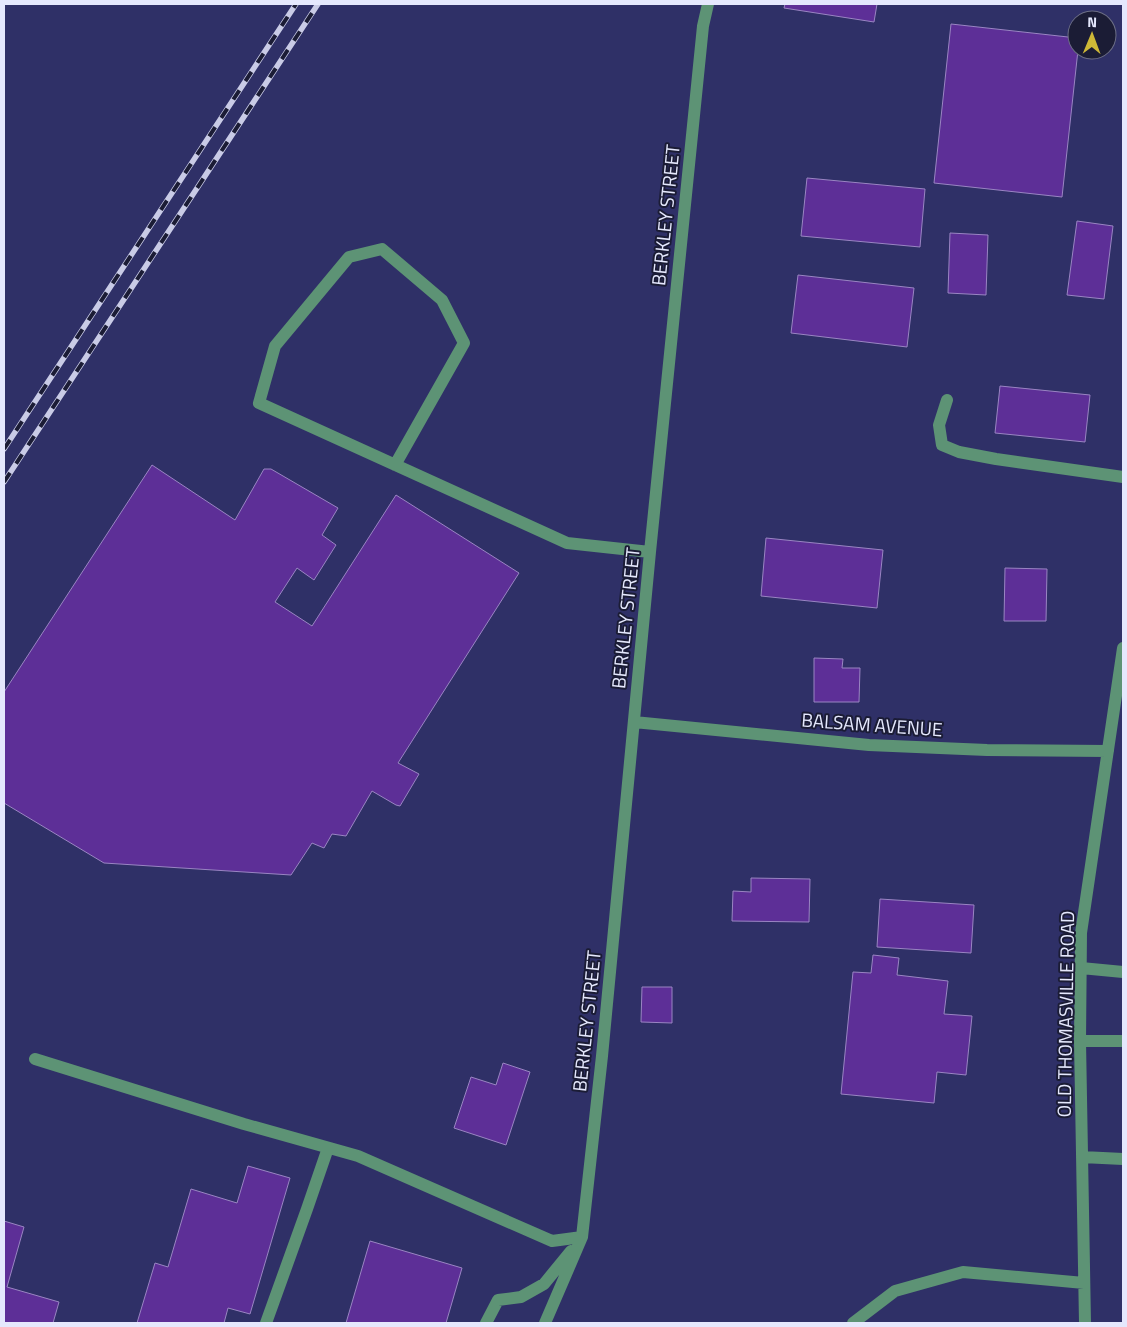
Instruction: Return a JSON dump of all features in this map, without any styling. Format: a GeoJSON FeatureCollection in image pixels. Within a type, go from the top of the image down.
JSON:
{"type":"FeatureCollection","features":[{"type":"Feature","properties":{"kind":"street","name":"BERKLEY STREET"},"geometry":{"type":"LineString","coordinates":[[545,1323],[582,1237],[602,1056],[703,26],[708,4]]}},
{"type":"Feature","properties":{"kind":"street"},"geometry":{"type":"LineString","coordinates":[[395,465],[464,343],[442,300],[382,248],[349,257],[275,346],[259,403],[395,465],[567,543],[650,552]]}},
{"type":"Feature","properties":{"kind":"street"},"geometry":{"type":"LineString","coordinates":[[947,400],[939,426],[942,445],[959,452],[996,459],[1123,476]]}},
{"type":"Feature","properties":{"kind":"street","name":"OLD THOMASVILLE ROAD"},"geometry":{"type":"LineString","coordinates":[[1085,1323],[1080,1041],[1081,933],[1123,648]]}},
{"type":"Feature","properties":{"kind":"street","name":"BALSAM AVENUE"},"geometry":{"type":"LineString","coordinates":[[634,722],[869,745],[987,750],[1108,750]]}},
{"type":"Feature","properties":{"kind":"street"},"geometry":{"type":"LineString","coordinates":[[1081,968],[1123,972]]}},
{"type":"Feature","properties":{"kind":"street"},"geometry":{"type":"LineString","coordinates":[[1080,1041],[1123,1041]]}},
{"type":"Feature","properties":{"kind":"street"},"geometry":{"type":"LineString","coordinates":[[35,1059],[244,1124],[358,1156],[552,1241],[582,1237]]}},
{"type":"Feature","properties":{"kind":"street"},"geometry":{"type":"LineString","coordinates":[[266,1323],[328,1148]]}},
{"type":"Feature","properties":{"kind":"street"},"geometry":{"type":"LineString","coordinates":[[1082,1157],[1123,1159]]}},
{"type":"Feature","properties":{"kind":"street"},"geometry":{"type":"LineString","coordinates":[[486,1323],[498,1300],[520,1297],[544,1284],[582,1237]]}},
{"type":"Feature","properties":{"kind":"street"},"geometry":{"type":"LineString","coordinates":[[853,1323],[895,1291],[963,1272],[1084,1283]]}},
{"type":"Feature","properties":{"kind":"building"},"geometry":{"type":"Polygon","coordinates":[[[785,4],[877,4],[874,22],[784,8],[785,4]]]}},
{"type":"Feature","properties":{"kind":"building"},"geometry":{"type":"Polygon","coordinates":[[[951,24],[1067,37],[1067,60],[1077,60],[1062,197],[934,183],[951,24]]]}},
{"type":"Feature","properties":{"kind":"building"},"geometry":{"type":"Polygon","coordinates":[[[807,178],[925,189],[920,247],[801,236],[807,178]]]}},
{"type":"Feature","properties":{"kind":"building"},"geometry":{"type":"Polygon","coordinates":[[[1077,221],[1113,226],[1104,299],[1067,295],[1077,221]]]}},
{"type":"Feature","properties":{"kind":"building"},"geometry":{"type":"Polygon","coordinates":[[[950,233],[988,235],[986,295],[948,293],[950,233]]]}},
{"type":"Feature","properties":{"kind":"building"},"geometry":{"type":"Polygon","coordinates":[[[798,275],[914,288],[907,347],[791,333],[798,275]]]}},
{"type":"Feature","properties":{"kind":"building"},"geometry":{"type":"Polygon","coordinates":[[[1000,386],[1090,395],[1085,442],[995,433],[1000,386]]]}},
{"type":"Feature","properties":{"kind":"building"},"geometry":{"type":"Polygon","coordinates":[[[152,465],[235,520],[264,469],[271,469],[338,508],[322,535],[336,545],[314,580],[297,568],[275,602],[312,626],[396,495],[519,573],[398,763],[419,774],[400,806],[372,791],[346,836],[332,834],[324,848],[312,843],[291,875],[104,863],[4,803],[4,692],[152,465]]]}},
{"type":"Feature","properties":{"kind":"building"},"geometry":{"type":"Polygon","coordinates":[[[766,538],[883,550],[877,608],[761,596],[766,538]]]}},
{"type":"Feature","properties":{"kind":"building"},"geometry":{"type":"Polygon","coordinates":[[[1005,568],[1047,569],[1046,621],[1004,621],[1005,568]]]}},
{"type":"Feature","properties":{"kind":"building"},"geometry":{"type":"Polygon","coordinates":[[[814,658],[843,659],[842,668],[860,668],[859,702],[814,702],[814,658]]]}},
{"type":"Feature","properties":{"kind":"building"},"geometry":{"type":"Polygon","coordinates":[[[751,878],[810,879],[809,922],[732,921],[733,891],[751,892],[751,878]]]}},
{"type":"Feature","properties":{"kind":"building"},"geometry":{"type":"Polygon","coordinates":[[[880,899],[974,905],[971,953],[877,947],[880,899]]]}},
{"type":"Feature","properties":{"kind":"building"},"geometry":{"type":"Polygon","coordinates":[[[873,955],[899,958],[897,975],[948,981],[944,1014],[972,1016],[966,1075],[937,1072],[934,1103],[841,1094],[853,972],[871,973],[873,955]]]}},
{"type":"Feature","properties":{"kind":"building"},"geometry":{"type":"Polygon","coordinates":[[[642,987],[672,987],[672,1023],[641,1022],[642,987]]]}},
{"type":"Feature","properties":{"kind":"building"},"geometry":{"type":"Polygon","coordinates":[[[503,1063],[530,1072],[506,1145],[454,1128],[471,1077],[496,1085],[503,1063]]]}},
{"type":"Feature","properties":{"kind":"building"},"geometry":{"type":"Polygon","coordinates":[[[248,1166],[290,1178],[250,1314],[228,1308],[224,1323],[137,1323],[155,1263],[168,1267],[191,1189],[237,1203],[248,1166]]]}},
{"type":"Feature","properties":{"kind":"building"},"geometry":{"type":"Polygon","coordinates":[[[4,1221],[24,1227],[7,1287],[59,1302],[53,1323],[4,1323],[4,1221]]]}},
{"type":"Feature","properties":{"kind":"building"},"geometry":{"type":"Polygon","coordinates":[[[370,1241],[462,1268],[446,1323],[346,1323],[370,1241]]]}},
{"type":"Feature","properties":{"kind":"railway"},"geometry":{"type":"LineString","coordinates":[[4,449],[296,4]]}},
{"type":"Feature","properties":{"kind":"railway"},"geometry":{"type":"LineString","coordinates":[[4,482],[318,4]]}}]}
